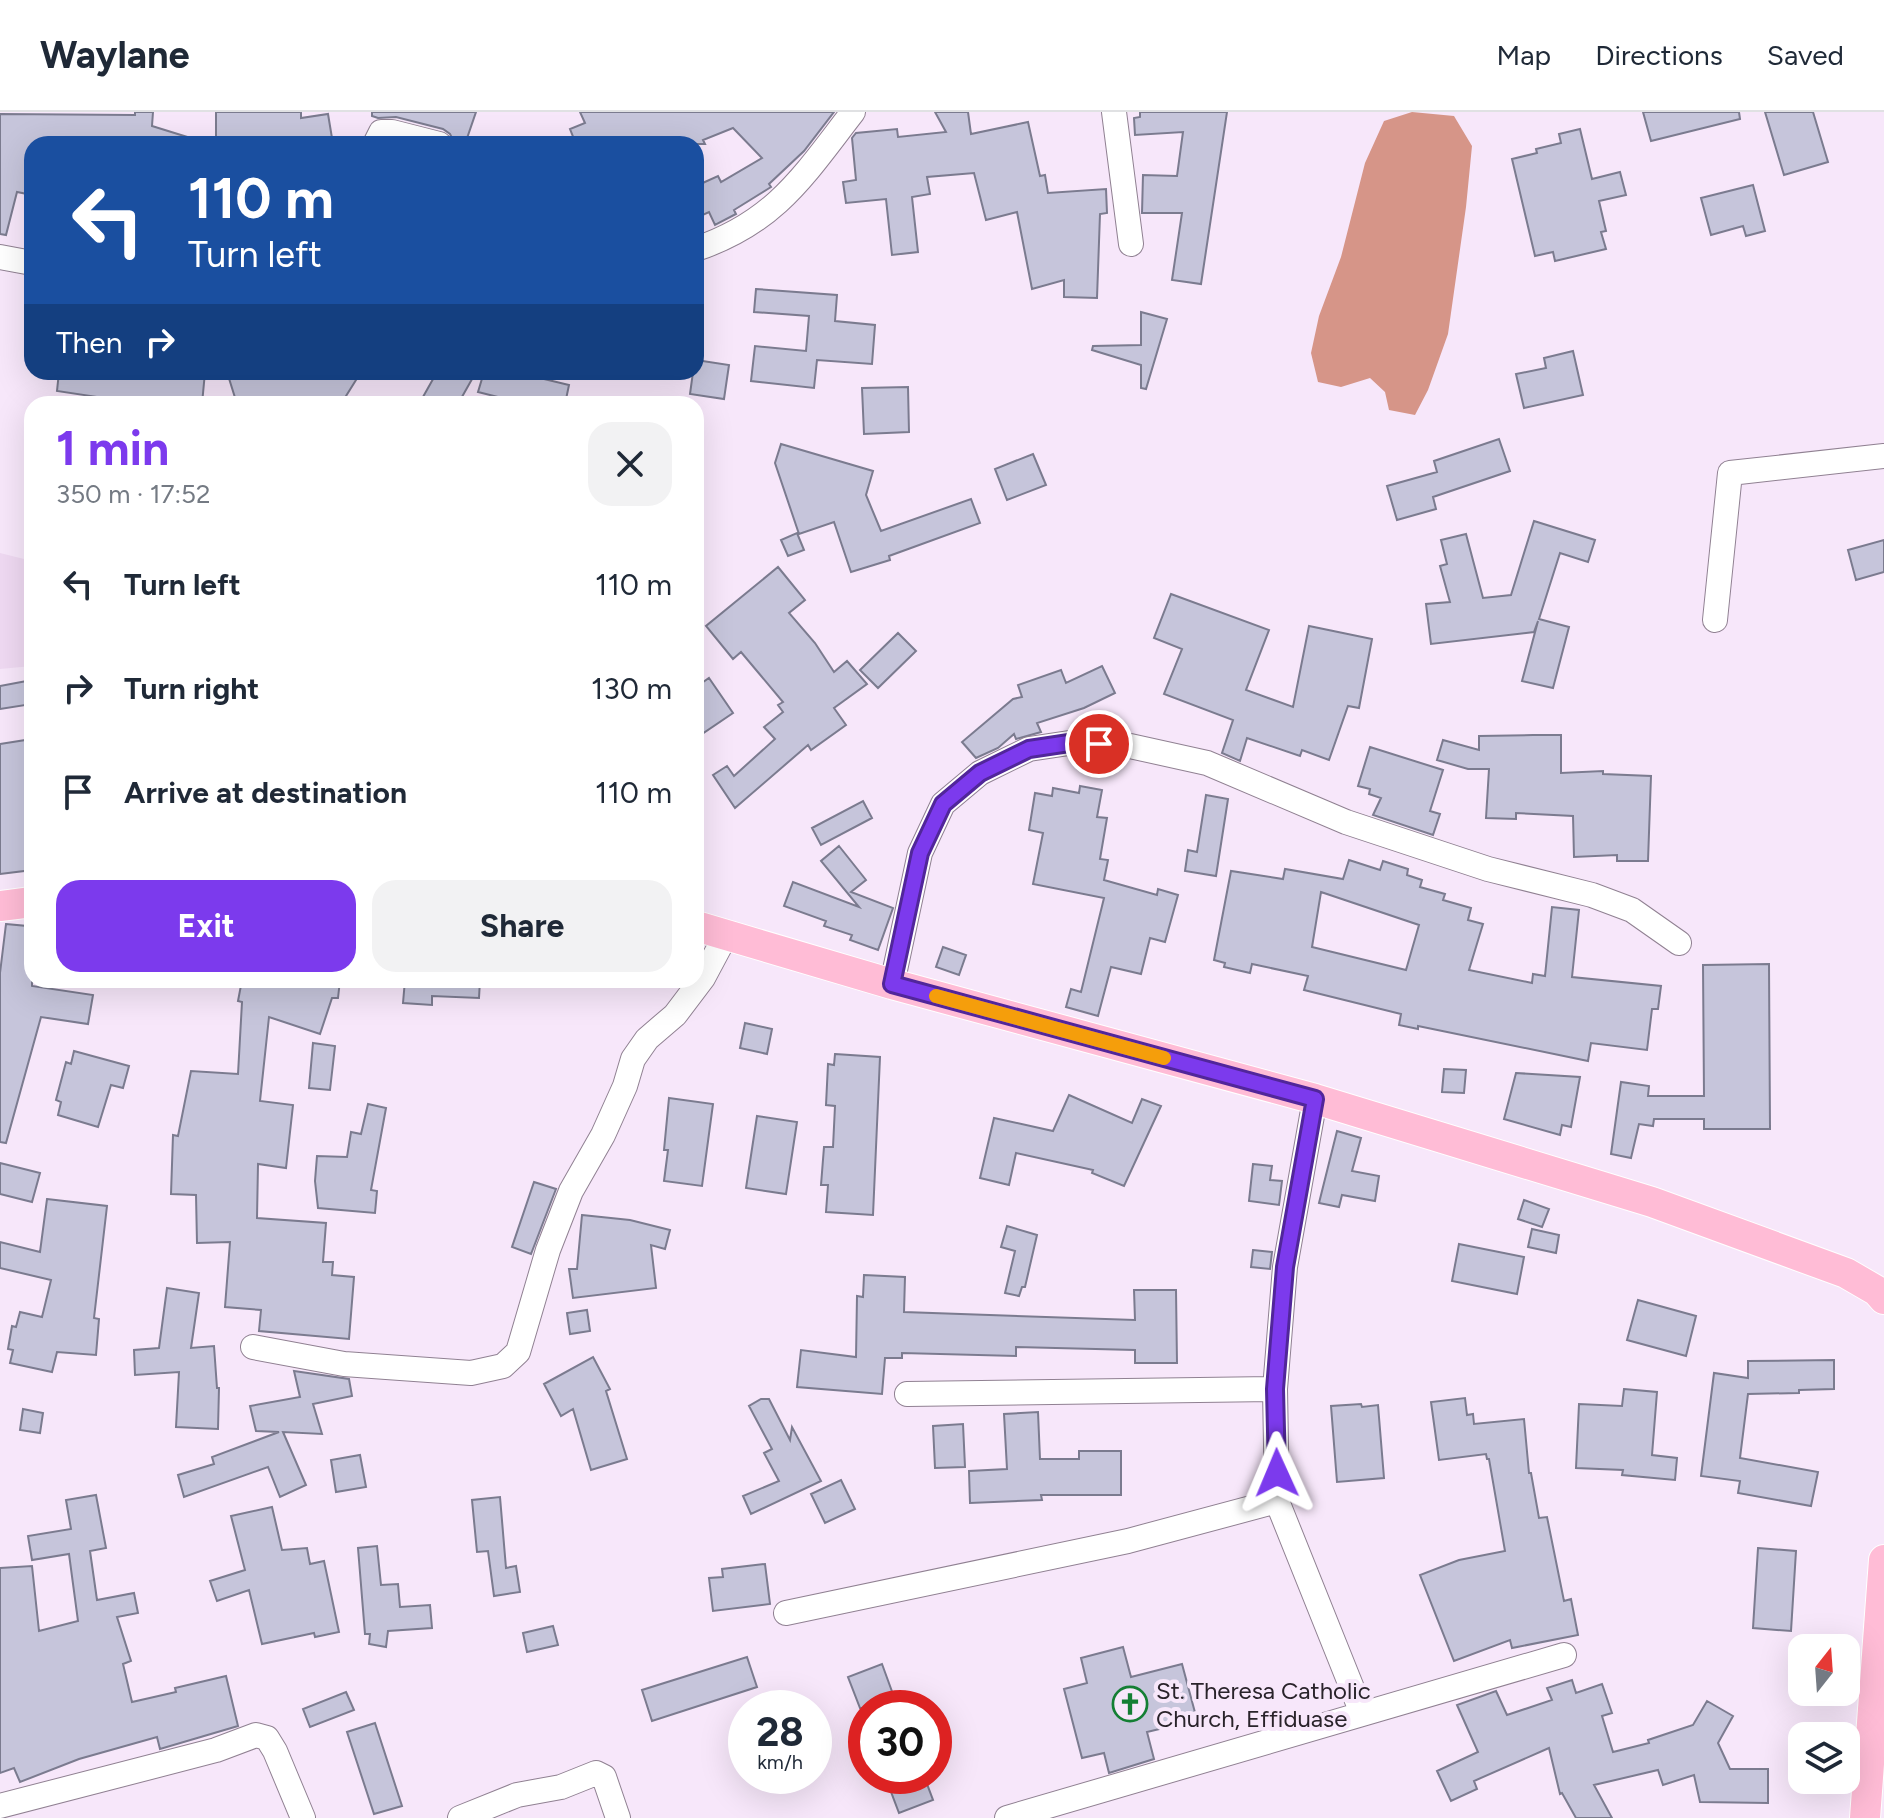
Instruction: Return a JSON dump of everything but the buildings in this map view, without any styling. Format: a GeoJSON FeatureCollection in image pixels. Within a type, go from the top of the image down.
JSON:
{"type":"FeatureCollection","features":[{"type":"Feature","properties":{"kind":"main road"},"geometry":{"type":"LineString","coordinates":[[0,906],[24,903]]}},
{"type":"Feature","properties":{"kind":"main road"},"geometry":{"type":"LineString","coordinates":[[704,928],[892,984],[1315,1099],[1652,1202],[1846,1273],[1877,1291],[1884,1299]]}},
{"type":"Feature","properties":{"kind":"main road"},"geometry":{"type":"LineString","coordinates":[[1865,1818],[1884,1560]]}},
{"type":"Feature","properties":{"kind":"street"},"geometry":{"type":"LineString","coordinates":[[704,246],[726,239],[766,215],[801,178],[853,112]]}},
{"type":"Feature","properties":{"kind":"street"},"geometry":{"type":"LineString","coordinates":[[1114,112],[1131,244]]}},
{"type":"Feature","properties":{"kind":"street"},"geometry":{"type":"LineString","coordinates":[[379,136],[381,132],[408,136]]}},
{"type":"Feature","properties":{"kind":"street"},"geometry":{"type":"LineString","coordinates":[[0,257],[24,262]]}},
{"type":"Feature","properties":{"kind":"street"},"geometry":{"type":"LineString","coordinates":[[1715,620],[1730,473],[1884,456]]}},
{"type":"Feature","properties":{"kind":"street"},"geometry":{"type":"LineString","coordinates":[[892,984],[920,853],[943,804],[980,773],[1029,749],[1069,743],[1130,746],[1207,763],[1346,822],[1488,869],[1592,895],[1632,910],[1679,943]]}},
{"type":"Feature","properties":{"kind":"street"},"geometry":{"type":"LineString","coordinates":[[704,976],[727,933]]}},
{"type":"Feature","properties":{"kind":"street"},"geometry":{"type":"LineString","coordinates":[[253,1347],[360,1365],[471,1373],[503,1366],[518,1352],[548,1250],[571,1191],[603,1135],[633,1059],[647,1039],[675,1015],[695,988]]}},
{"type":"Feature","properties":{"kind":"street"},"geometry":{"type":"LineString","coordinates":[[1315,1099],[1285,1267],[1275,1389],[1277,1501],[1362,1713]]}},
{"type":"Feature","properties":{"kind":"street"},"geometry":{"type":"LineString","coordinates":[[907,1394],[1275,1389]]}},
{"type":"Feature","properties":{"kind":"street"},"geometry":{"type":"LineString","coordinates":[[786,1613],[1128,1541],[1277,1501]]}},
{"type":"Feature","properties":{"kind":"street"},"geometry":{"type":"LineString","coordinates":[[1007,1818],[1564,1655]]}},
{"type":"Feature","properties":{"kind":"street"},"geometry":{"type":"LineString","coordinates":[[0,1806],[216,1750],[256,1735],[267,1738],[275,1751],[303,1818]]}},
{"type":"Feature","properties":{"kind":"street"},"geometry":{"type":"LineString","coordinates":[[460,1818],[517,1795],[561,1787],[596,1773],[604,1777],[618,1818]]}},
{"type":"Feature","properties":{"kind":"shaded area"},"geometry":{"type":"Polygon","coordinates":[[[1412,112],[1454,116],[1472,146],[1448,334],[1428,390],[1415,415],[1389,410],[1385,392],[1370,378],[1341,387],[1318,382],[1311,353],[1319,316],[1341,257],[1365,163],[1384,121],[1412,112]]]}},
{"type":"Feature","properties":{"kind":"shaded area"},"geometry":{"type":"Polygon","coordinates":[[[0,553],[24,559],[24,667],[0,669],[0,553]]]}},
{"type":"Feature","properties":{"kind":"slow traffic"},"geometry":{"type":"LineString","coordinates":[[936,996],[1164,1058]]}},
{"type":"Feature","properties":{"kind":"place","name":"St. Theresa Catholic Church, Effiduase"},"geometry":{"type":"Point","coordinates":[1130,1704]}},
{"type":"Feature","properties":{"kind":"route"},"geometry":{"type":"LineString","coordinates":[[1099,744],[1069,743],[1029,749],[980,773],[943,804],[920,853],[892,984],[1315,1099],[1285,1267],[1275,1389],[1277,1473]]}}]}
